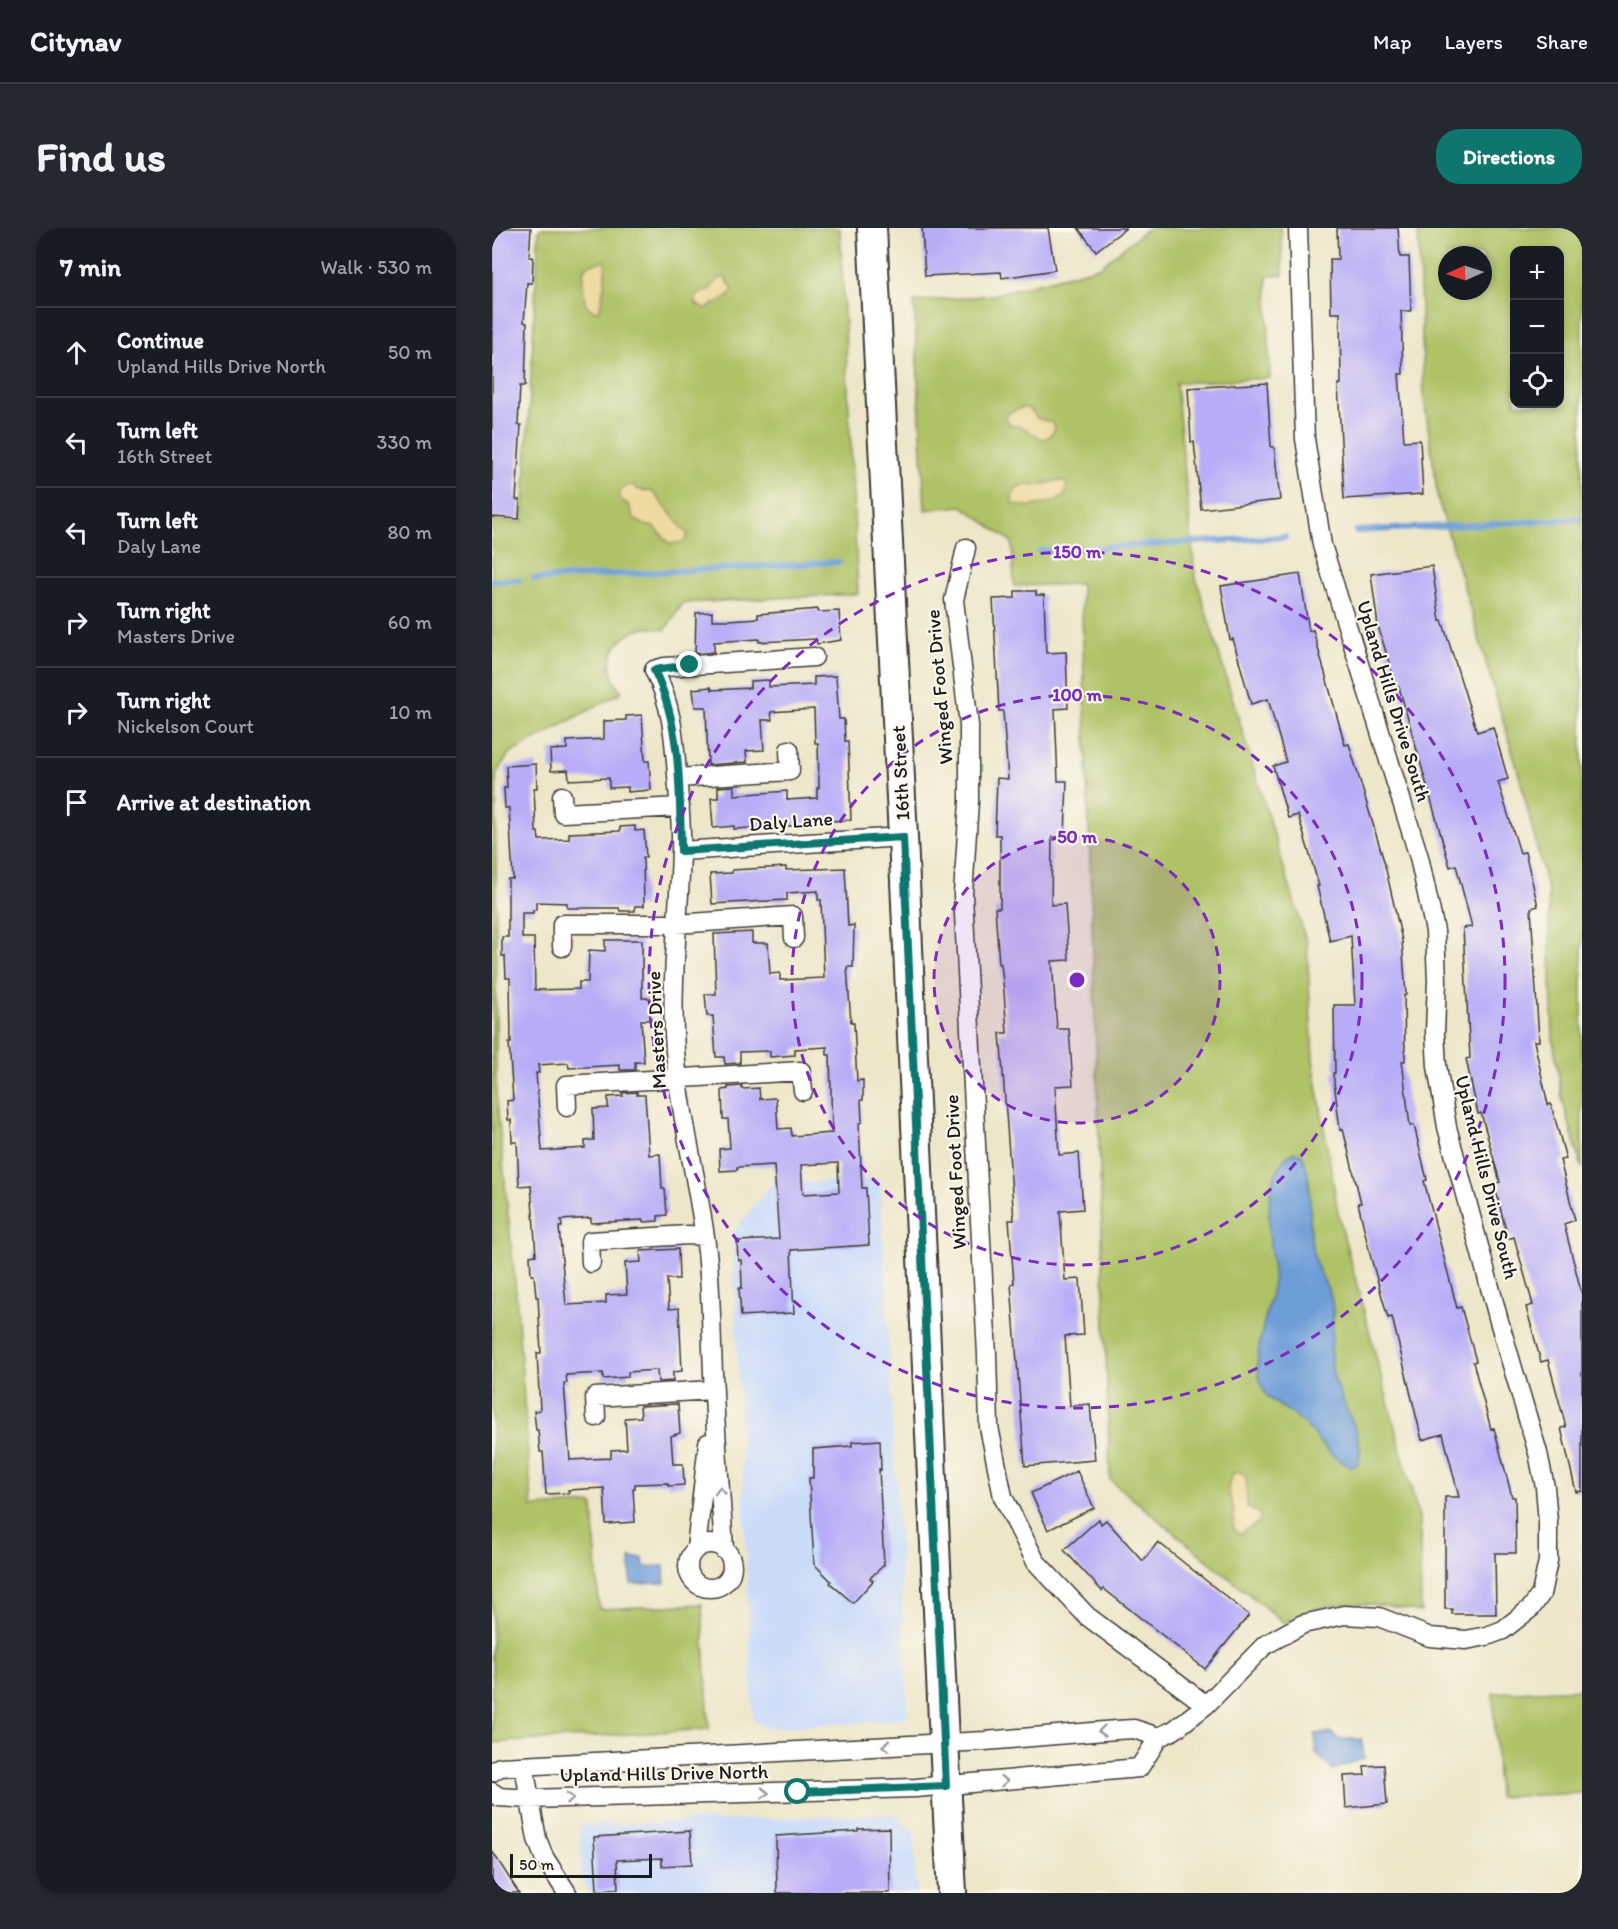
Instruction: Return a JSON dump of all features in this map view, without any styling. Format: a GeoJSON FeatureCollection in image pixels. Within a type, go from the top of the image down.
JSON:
{"type":"FeatureCollection","features":[{"type":"Feature","properties":{"kind":"main road","name":"16th Street"},"geometry":{"type":"LineString","coordinates":[[872,228],[952,1893]]}},
{"type":"Feature","properties":{"kind":"street","name":"Upland Hills Drive South"},"geometry":{"type":"LineString","coordinates":[[946,1786],[1139,1768],[1160,1737],[1174,1730],[1206,1705],[1265,1645],[1302,1624],[1344,1615],[1380,1617],[1430,1637],[1466,1640],[1503,1630],[1530,1608],[1540,1594],[1548,1562],[1545,1487],[1538,1453],[1499,1321],[1447,1127],[1437,1066],[1435,931],[1419,857],[1322,544],[1305,439],[1298,228]]}},
{"type":"Feature","properties":{"kind":"street","name":"Winged Foot Drive"},"geometry":{"type":"LineString","coordinates":[[966,548],[954,600],[969,725],[969,801],[963,895],[989,1427],[1003,1497],[1036,1562],[1087,1616],[1206,1705]]}},
{"type":"Feature","properties":{"kind":"street","name":"Masters Drive"},"geometry":{"type":"LineString","coordinates":[[713,1390],[702,1508],[696,1549],[688,1561],[688,1568],[694,1582],[706,1588],[721,1586],[730,1575],[731,1562],[724,1550],[713,1390],[711,1298],[705,1236],[678,1078],[673,1018],[681,851],[680,807],[669,709],[664,690],[654,670],[665,667],[814,657]]}},
{"type":"Feature","properties":{"kind":"street"},"geometry":{"type":"LineString","coordinates":[[677,778],[790,771],[789,750]]}},
{"type":"Feature","properties":{"kind":"street"},"geometry":{"type":"LineString","coordinates":[[562,796],[563,813],[680,807]]}},
{"type":"Feature","properties":{"kind":"street","name":"Daly Lane"},"geometry":{"type":"LineString","coordinates":[[681,851],[903,837]]}},
{"type":"Feature","properties":{"kind":"street"},"geometry":{"type":"LineString","coordinates":[[562,947],[562,924],[676,924],[793,916],[794,938]]}},
{"type":"Feature","properties":{"kind":"street"},"geometry":{"type":"LineString","coordinates":[[567,1107],[566,1085],[801,1071],[803,1091]]}},
{"type":"Feature","properties":{"kind":"street"},"geometry":{"type":"LineString","coordinates":[[591,1263],[590,1241],[705,1236]]}},
{"type":"Feature","properties":{"kind":"street"},"geometry":{"type":"LineString","coordinates":[[596,1417],[595,1397],[713,1390]]}},
{"type":"Feature","properties":{"kind":"street"},"geometry":{"type":"LineString","coordinates":[[696,1549],[710,1544],[724,1550]]}},
{"type":"Feature","properties":{"kind":"street"},"geometry":{"type":"LineString","coordinates":[[944,1743],[1125,1730],[1160,1737]]}},
{"type":"Feature","properties":{"kind":"street","name":"Upland Hills Drive North"},"geometry":{"type":"LineString","coordinates":[[492,1772],[500,1767],[944,1743]]}},
{"type":"Feature","properties":{"kind":"street"},"geometry":{"type":"LineString","coordinates":[[524,1766],[537,1839],[544,1857],[567,1893]]}},
{"type":"Feature","properties":{"kind":"street","name":"Upland Hills Drive North"},"geometry":{"type":"LineString","coordinates":[[492,1792],[499,1797],[529,1799],[946,1786]]}},
{"type":"Feature","properties":{"kind":"shaded area"},"geometry":{"type":"Polygon","coordinates":[[[880,1179],[908,1713],[899,1720],[765,1728],[753,1720],[732,1234],[770,1185],[880,1179]]]}},
{"type":"Feature","properties":{"kind":"shaded area"},"geometry":{"type":"Polygon","coordinates":[[[893,1814],[914,1832],[916,1893],[591,1893],[582,1880],[580,1825],[893,1814]]]}},
{"type":"Feature","properties":{"kind":"green space"},"geometry":{"type":"Polygon","coordinates":[[[539,228],[840,228],[858,594],[683,603],[665,630],[653,628],[631,633],[616,648],[611,669],[614,680],[622,692],[509,754],[496,774],[496,1092],[516,1293],[532,1507],[593,1504],[599,1609],[702,1604],[709,1729],[492,1743],[492,520],[523,522],[539,228]]]}},
{"type":"Feature","properties":{"kind":"green space"},"geometry":{"type":"Polygon","coordinates":[[[1148,228],[1281,228],[1283,275],[1267,276],[1270,378],[1176,383],[1195,575],[1307,944],[1313,1060],[1339,1218],[1420,1521],[1421,1612],[1378,1605],[1333,1605],[1305,1612],[1284,1623],[1110,1480],[1081,584],[1014,586],[1012,542],[962,506],[925,510],[914,302],[993,295],[1099,267],[1148,228]]]}},
{"type":"Feature","properties":{"kind":"green space"},"geometry":{"type":"Polygon","coordinates":[[[1418,228],[1582,228],[1582,1169],[1562,1098],[1553,1039],[1548,892],[1518,771],[1438,499],[1424,397],[1418,228]]]}},
{"type":"Feature","properties":{"kind":"green space"},"geometry":{"type":"Polygon","coordinates":[[[1582,1689],[1582,1793],[1498,1797],[1493,1693],[1582,1689]]]}},
{"type":"Feature","properties":{"kind":"sand"},"geometry":{"type":"Polygon","coordinates":[[[605,261],[605,278],[599,311],[590,308],[585,302],[583,273],[588,265],[605,261]]]}},
{"type":"Feature","properties":{"kind":"sand"},"geometry":{"type":"Polygon","coordinates":[[[725,277],[733,290],[729,296],[705,309],[696,304],[696,298],[701,292],[707,292],[720,278],[725,277]]]}},
{"type":"Feature","properties":{"kind":"sand"},"geometry":{"type":"Polygon","coordinates":[[[1023,407],[1031,410],[1037,418],[1053,423],[1055,428],[1048,438],[1040,438],[1024,428],[1010,425],[1006,418],[1007,414],[1023,407]]]}},
{"type":"Feature","properties":{"kind":"sand"},"geometry":{"type":"Polygon","coordinates":[[[1059,480],[1065,482],[1067,486],[1065,496],[1060,499],[1030,506],[1017,505],[1012,502],[1017,487],[1040,485],[1059,480]]]}},
{"type":"Feature","properties":{"kind":"sand"},"geometry":{"type":"Polygon","coordinates":[[[633,485],[637,489],[653,492],[688,535],[684,542],[670,544],[655,527],[634,519],[629,505],[620,499],[620,491],[626,486],[633,485]]]}},
{"type":"Feature","properties":{"kind":"sand"},"geometry":{"type":"Polygon","coordinates":[[[1234,1473],[1244,1474],[1246,1479],[1247,1507],[1259,1513],[1260,1516],[1259,1522],[1240,1534],[1233,1528],[1234,1514],[1228,1489],[1234,1473]]]}},
{"type":"Feature","properties":{"kind":"water"},"geometry":{"type":"Polygon","coordinates":[[[1294,1152],[1302,1154],[1306,1167],[1309,1180],[1313,1249],[1316,1263],[1332,1303],[1333,1374],[1352,1419],[1359,1443],[1358,1465],[1351,1467],[1335,1458],[1305,1424],[1268,1397],[1258,1372],[1258,1352],[1273,1278],[1269,1228],[1270,1198],[1277,1170],[1294,1152]]]}},
{"type":"Feature","properties":{"kind":"water"},"geometry":{"type":"Polygon","coordinates":[[[630,1558],[643,1558],[644,1567],[664,1566],[665,1583],[631,1584],[630,1558]]]}},
{"type":"Feature","properties":{"kind":"water"},"geometry":{"type":"Polygon","coordinates":[[[1332,1733],[1338,1739],[1362,1739],[1364,1758],[1333,1770],[1316,1754],[1315,1734],[1332,1733]]]}},
{"type":"Feature","properties":{"kind":"building"},"geometry":{"type":"Polygon","coordinates":[[[492,228],[531,228],[529,257],[533,257],[532,283],[527,283],[524,322],[527,323],[525,386],[520,386],[518,425],[521,425],[516,500],[520,500],[519,519],[492,517],[492,228]]]}},
{"type":"Feature","properties":{"kind":"building"},"geometry":{"type":"Polygon","coordinates":[[[922,228],[1048,228],[1055,270],[1002,278],[1001,272],[925,276],[922,228]]]}},
{"type":"Feature","properties":{"kind":"building"},"geometry":{"type":"Polygon","coordinates":[[[1078,228],[1126,228],[1096,251],[1078,228]]]}},
{"type":"Feature","properties":{"kind":"building"},"geometry":{"type":"Polygon","coordinates":[[[1337,228],[1398,228],[1400,257],[1409,257],[1411,311],[1401,311],[1403,374],[1399,374],[1404,441],[1420,440],[1423,494],[1344,499],[1338,384],[1341,384],[1340,313],[1331,313],[1330,259],[1338,259],[1337,228]]]}},
{"type":"Feature","properties":{"kind":"building"},"geometry":{"type":"Polygon","coordinates":[[[1267,383],[1271,447],[1274,447],[1280,500],[1201,509],[1194,442],[1191,442],[1188,388],[1267,383]]]}},
{"type":"Feature","properties":{"kind":"building"},"geometry":{"type":"Polygon","coordinates":[[[1432,566],[1440,621],[1442,620],[1477,732],[1493,727],[1508,779],[1498,782],[1520,853],[1525,852],[1538,906],[1531,908],[1539,1041],[1534,1041],[1548,1105],[1551,1104],[1566,1159],[1560,1160],[1575,1220],[1564,1224],[1582,1295],[1582,1491],[1576,1492],[1561,1428],[1566,1427],[1548,1360],[1541,1362],[1526,1307],[1533,1305],[1514,1237],[1508,1239],[1494,1184],[1500,1182],[1481,1113],[1478,1114],[1466,1059],[1470,1058],[1463,928],[1472,927],[1456,865],[1450,867],[1399,687],[1397,688],[1378,626],[1371,574],[1432,566]]]}},
{"type":"Feature","properties":{"kind":"building"},"geometry":{"type":"Polygon","coordinates":[[[1300,574],[1309,631],[1313,630],[1345,745],[1349,744],[1384,861],[1402,940],[1406,995],[1404,995],[1405,1061],[1402,1061],[1410,1126],[1414,1125],[1427,1180],[1424,1181],[1457,1308],[1461,1307],[1476,1361],[1473,1362],[1491,1429],[1494,1428],[1512,1497],[1515,1497],[1516,1553],[1495,1553],[1496,1614],[1452,1614],[1452,1609],[1445,1609],[1445,1497],[1459,1497],[1443,1434],[1422,1440],[1392,1317],[1388,1318],[1371,1258],[1358,1203],[1361,1203],[1343,1129],[1340,1130],[1333,1073],[1335,1073],[1334,1005],[1355,1005],[1351,936],[1330,941],[1317,886],[1319,886],[1298,815],[1288,818],[1273,766],[1286,762],[1268,699],[1251,704],[1233,639],[1230,640],[1221,586],[1300,574]]]}},
{"type":"Feature","properties":{"kind":"building"},"geometry":{"type":"Polygon","coordinates":[[[1015,591],[1036,591],[1036,595],[1044,595],[1046,653],[1066,652],[1068,708],[1055,709],[1058,781],[1067,781],[1065,837],[1052,837],[1051,905],[1065,904],[1069,960],[1052,961],[1057,1029],[1069,1029],[1073,1085],[1055,1086],[1059,1155],[1079,1153],[1083,1209],[1060,1211],[1065,1280],[1080,1279],[1084,1335],[1065,1336],[1070,1406],[1090,1404],[1095,1460],[1025,1466],[1011,1284],[1014,1283],[1009,1220],[1014,1220],[1000,1033],[1007,1033],[995,908],[1000,908],[1000,835],[995,835],[997,778],[1008,779],[1003,711],[999,711],[993,599],[1015,598],[1015,591]]]}},
{"type":"Feature","properties":{"kind":"building"},"geometry":{"type":"Polygon","coordinates":[[[818,609],[818,612],[839,611],[841,640],[817,644],[816,639],[714,642],[714,652],[695,654],[696,613],[712,612],[712,620],[729,620],[758,618],[758,614],[818,609]]]}},
{"type":"Feature","properties":{"kind":"building"},"geometry":{"type":"Polygon","coordinates":[[[836,676],[839,719],[844,719],[845,741],[848,741],[851,820],[806,822],[806,825],[713,828],[711,798],[718,798],[718,787],[734,786],[734,795],[787,791],[787,800],[817,798],[817,788],[819,788],[818,743],[815,743],[814,709],[771,712],[772,720],[762,720],[764,750],[746,751],[747,762],[708,765],[706,707],[695,707],[693,689],[750,688],[750,681],[769,680],[769,687],[814,685],[814,677],[836,676]]]}},
{"type":"Feature","properties":{"kind":"building"},"geometry":{"type":"Polygon","coordinates":[[[642,715],[645,761],[649,761],[651,790],[628,792],[628,787],[609,788],[609,778],[569,780],[568,770],[551,771],[550,750],[567,749],[567,741],[604,739],[604,721],[626,720],[626,716],[642,715]]]}},
{"type":"Feature","properties":{"kind":"building"},"geometry":{"type":"Polygon","coordinates":[[[536,764],[537,788],[534,788],[536,832],[538,832],[539,840],[569,839],[569,833],[620,831],[620,827],[635,826],[635,831],[644,830],[646,857],[643,857],[644,906],[635,906],[635,911],[620,911],[619,908],[567,908],[567,903],[536,902],[536,910],[533,910],[533,913],[522,913],[522,938],[534,938],[535,990],[579,989],[579,982],[588,982],[589,950],[605,951],[605,940],[642,940],[642,998],[650,998],[650,1020],[641,1020],[644,1062],[635,1062],[635,1070],[620,1070],[620,1065],[569,1068],[568,1063],[538,1065],[539,1073],[536,1073],[542,1151],[585,1148],[585,1141],[594,1140],[593,1109],[608,1108],[608,1097],[637,1092],[637,1095],[645,1095],[649,1155],[660,1154],[662,1189],[665,1189],[667,1215],[658,1216],[658,1221],[643,1222],[643,1220],[591,1223],[591,1218],[561,1220],[562,1227],[559,1227],[566,1305],[606,1303],[606,1295],[627,1294],[625,1263],[641,1262],[640,1251],[678,1249],[679,1279],[667,1279],[669,1309],[679,1308],[682,1371],[673,1372],[673,1381],[658,1382],[657,1370],[628,1372],[628,1377],[603,1379],[603,1373],[566,1375],[567,1383],[564,1383],[570,1460],[611,1458],[611,1450],[627,1449],[625,1418],[641,1417],[640,1406],[678,1404],[680,1433],[671,1436],[673,1464],[683,1464],[684,1485],[635,1484],[633,1488],[635,1522],[606,1524],[604,1488],[546,1494],[543,1452],[540,1452],[538,1430],[536,1430],[534,1411],[540,1410],[537,1353],[541,1353],[538,1297],[536,1297],[534,1275],[531,1275],[530,1256],[536,1255],[531,1185],[519,1186],[517,1142],[512,1142],[511,1120],[508,1120],[507,1101],[513,1100],[509,1043],[511,1043],[510,978],[506,978],[505,956],[502,956],[502,937],[508,937],[508,879],[513,879],[509,808],[505,808],[506,766],[536,764]]]}},
{"type":"Feature","properties":{"kind":"building"},"geometry":{"type":"Polygon","coordinates":[[[786,867],[786,870],[845,868],[848,926],[854,925],[853,967],[847,967],[851,1023],[854,1023],[857,1081],[863,1080],[862,1122],[859,1123],[862,1188],[866,1188],[869,1245],[791,1250],[794,1313],[741,1316],[739,1288],[742,1288],[741,1260],[738,1260],[737,1241],[779,1239],[774,1165],[737,1167],[737,1170],[720,1171],[719,1149],[730,1148],[728,1119],[723,1119],[722,1090],[742,1086],[742,1089],[759,1088],[760,1099],[776,1098],[778,1129],[791,1128],[792,1136],[832,1133],[830,1055],[827,1055],[827,1047],[795,1049],[795,1055],[770,1057],[770,1051],[740,1052],[740,1063],[725,1064],[724,1057],[716,1057],[713,1016],[707,1016],[705,994],[716,994],[714,934],[752,932],[752,943],[768,943],[770,974],[780,973],[780,980],[824,978],[821,900],[818,900],[818,891],[787,893],[787,900],[712,904],[710,874],[732,873],[732,870],[786,867]],[[838,1163],[801,1165],[803,1194],[839,1192],[838,1163]]]}},
{"type":"Feature","properties":{"kind":"building"},"geometry":{"type":"Polygon","coordinates":[[[880,1440],[881,1470],[879,1469],[884,1565],[870,1578],[873,1581],[853,1603],[830,1583],[831,1581],[814,1564],[809,1478],[813,1478],[813,1449],[852,1446],[852,1442],[880,1440]]]}},
{"type":"Feature","properties":{"kind":"building"},"geometry":{"type":"Polygon","coordinates":[[[1077,1471],[1094,1508],[1048,1530],[1031,1493],[1077,1471]]]}},
{"type":"Feature","properties":{"kind":"building"},"geometry":{"type":"Polygon","coordinates":[[[1099,1519],[1101,1524],[1106,1520],[1143,1561],[1158,1542],[1249,1615],[1205,1669],[1104,1589],[1102,1591],[1064,1550],[1099,1519]]]}},
{"type":"Feature","properties":{"kind":"building"},"geometry":{"type":"Polygon","coordinates":[[[1384,1765],[1387,1804],[1346,1808],[1344,1776],[1365,1775],[1364,1766],[1384,1765]]]}},
{"type":"Feature","properties":{"kind":"building"},"geometry":{"type":"Polygon","coordinates":[[[889,1828],[890,1893],[777,1893],[776,1836],[889,1828]]]}},
{"type":"Feature","properties":{"kind":"building"},"geometry":{"type":"Polygon","coordinates":[[[690,1831],[692,1864],[662,1866],[662,1858],[617,1860],[618,1889],[597,1890],[594,1837],[690,1831]]]}},
{"type":"Feature","properties":{"kind":"building"},"geometry":{"type":"Polygon","coordinates":[[[492,1851],[519,1893],[492,1893],[492,1851]]]}},
{"type":"Feature","properties":{"kind":"waterway"},"geometry":{"type":"LineString","coordinates":[[1356,531],[1582,519]]}},
{"type":"Feature","properties":{"kind":"waterway"},"geometry":{"type":"LineString","coordinates":[[1040,551],[1285,537]]}},
{"type":"Feature","properties":{"kind":"waterway"},"geometry":{"type":"LineString","coordinates":[[534,579],[839,562]]}},
{"type":"Feature","properties":{"kind":"waterway"},"geometry":{"type":"LineString","coordinates":[[492,581],[519,580]]}},
{"type":"Feature","properties":{"kind":"route"},"geometry":{"type":"LineString","coordinates":[[690,665],[654,670],[664,690],[674,734],[681,851],[903,837],[946,1786],[798,1792]]}}]}
